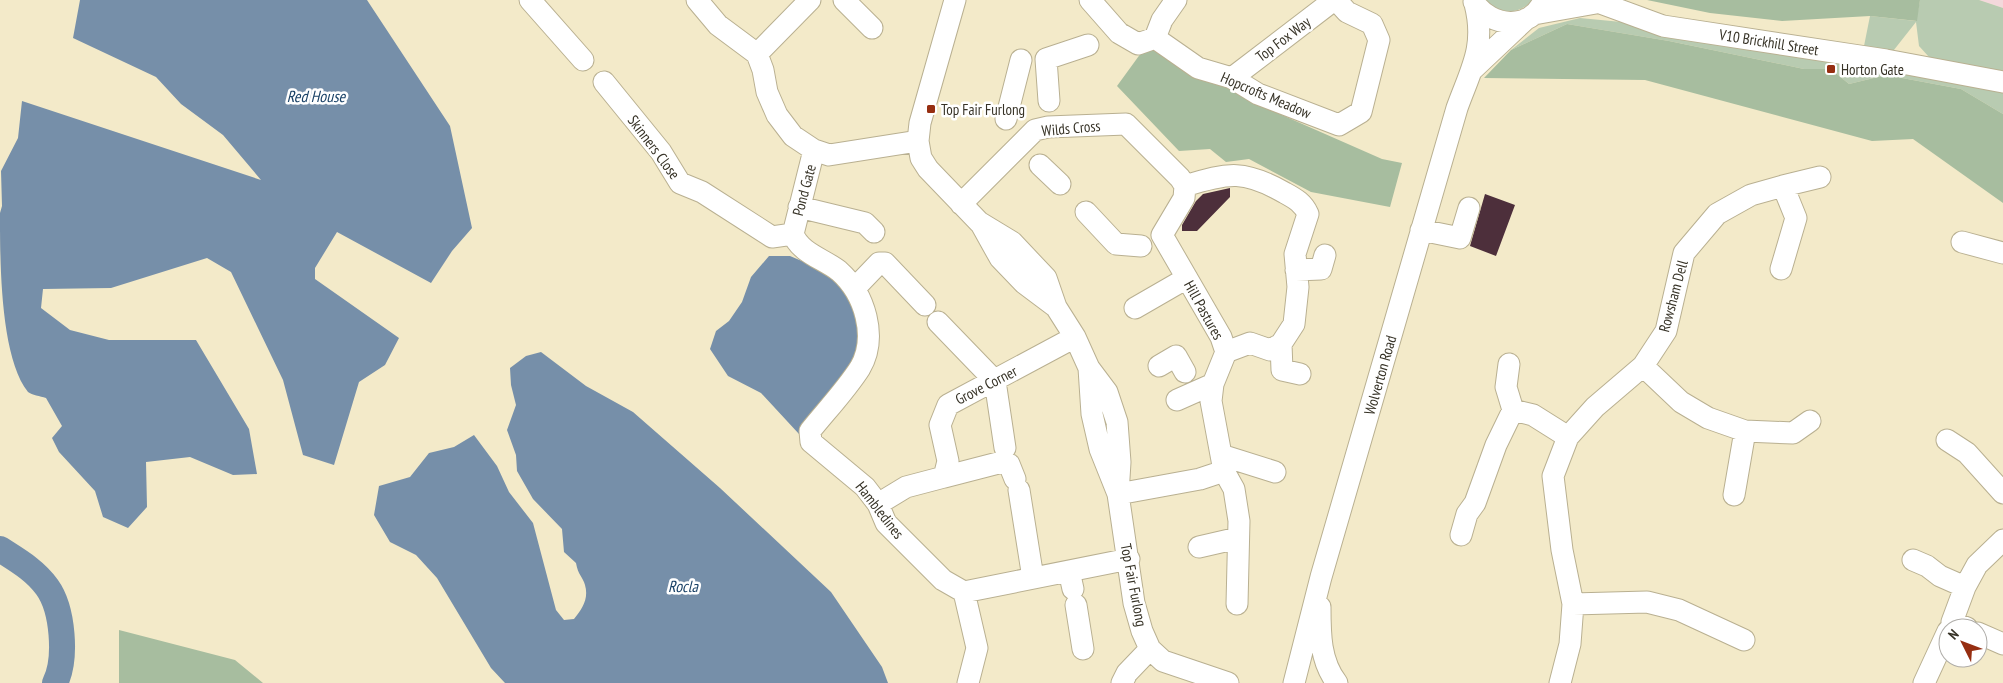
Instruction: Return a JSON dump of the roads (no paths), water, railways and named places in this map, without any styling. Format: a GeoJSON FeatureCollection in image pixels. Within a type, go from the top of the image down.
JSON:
{"type":"FeatureCollection","features":[{"type":"Feature","properties":{"kind":"street"},"geometry":{"type":"LineString","coordinates":[[530,0],[583,60]]}},
{"type":"Feature","properties":{"kind":"street"},"geometry":{"type":"LineString","coordinates":[[697,0],[718,25],[757,54],[764,70],[766,92],[776,115],[793,136],[814,150]]}},
{"type":"Feature","properties":{"kind":"street"},"geometry":{"type":"LineString","coordinates":[[757,54],[810,0]]}},
{"type":"Feature","properties":{"kind":"street"},"geometry":{"type":"LineString","coordinates":[[844,0],[872,28]]}},
{"type":"Feature","properties":{"kind":"street","name":"Top Fair Furlong"},"geometry":{"type":"LineString","coordinates":[[955,0],[920,123],[918,141],[921,158],[928,169],[979,222],[1012,242],[1046,278],[1056,307],[1075,337],[1089,368],[1092,414],[1100,449],[1118,494],[1134,603],[1142,631],[1150,649]]}},
{"type":"Feature","properties":{"kind":"street"},"geometry":{"type":"LineString","coordinates":[[1090,0],[1119,33],[1138,44],[1155,38],[1162,20],[1176,0]]}},
{"type":"Feature","properties":{"kind":"street","name":"Hopcrofts Meadow"},"geometry":{"type":"LineString","coordinates":[[1155,38],[1198,68],[1232,78],[1258,94],[1339,125],[1361,112],[1379,40],[1372,24],[1329,2]]}},
{"type":"Feature","properties":{"kind":"street","name":"Top Fox Way"},"geometry":{"type":"LineString","coordinates":[[1232,78],[1329,2]]}},
{"type":"Feature","properties":{"kind":"street","name":"V10 Brickhill Street"},"geometry":{"type":"LineString","coordinates":[[1474,2],[1487,16],[1503,23],[1535,11],[1594,2],[1663,26],[1886,60],[2003,82]]}},
{"type":"Feature","properties":{"kind":"street","name":"Wolverton Road"},"geometry":{"type":"LineString","coordinates":[[1294,683],[1321,577],[1457,108],[1473,69],[1480,31],[1474,2]]}},
{"type":"Feature","properties":{"kind":"street","name":"Wolverton Road"},"geometry":{"type":"LineString","coordinates":[[1473,69],[1535,11]]}},
{"type":"Feature","properties":{"kind":"street"},"geometry":{"type":"LineString","coordinates":[[1048,114],[1046,59],[1088,45]]}},
{"type":"Feature","properties":{"kind":"street"},"geometry":{"type":"LineString","coordinates":[[1021,60],[1024,142],[1060,184]]}},
{"type":"Feature","properties":{"kind":"street","name":"Skinners Close"},"geometry":{"type":"LineString","coordinates":[[604,82],[661,152],[680,182],[702,192],[772,237],[794,239]]}},
{"type":"Feature","properties":{"kind":"street","name":"Wilds Cross"},"geometry":{"type":"LineString","coordinates":[[961,204],[1024,142],[1048,114],[1126,124],[1180,178],[1185,186]]}},
{"type":"Feature","properties":{"kind":"street","name":"Pond Gate"},"geometry":{"type":"LineString","coordinates":[[794,239],[814,150],[829,154],[918,141]]}},
{"type":"Feature","properties":{"kind":"street"},"geometry":{"type":"LineString","coordinates":[[1086,212],[1116,244],[1152,240],[1184,198],[1185,186],[1213,177],[1238,175],[1261,179],[1304,204],[1308,214],[1295,254],[1298,286],[1294,324],[1281,344],[1270,350],[1250,343],[1226,352]]}},
{"type":"Feature","properties":{"kind":"street","name":"Rowsham Dell"},"geometry":{"type":"LineString","coordinates":[[1560,683],[1570,644],[1573,604],[1562,550],[1553,476],[1568,436],[1595,407],[1643,366],[1666,331],[1684,253],[1716,214],[1751,195],[1820,176]]}},
{"type":"Feature","properties":{"kind":"street"},"geometry":{"type":"LineString","coordinates":[[1781,269],[1796,218],[1783,186]]}},
{"type":"Feature","properties":{"kind":"street"},"geometry":{"type":"LineString","coordinates":[[800,207],[865,223],[874,232]]}},
{"type":"Feature","properties":{"kind":"street"},"geometry":{"type":"LineString","coordinates":[[1422,230],[1460,238],[1469,208]]}},
{"type":"Feature","properties":{"kind":"street","name":"Hambledines"},"geometry":{"type":"LineString","coordinates":[[794,239],[839,271],[855,288],[865,309],[868,337],[860,367],[810,431],[811,442],[865,487],[878,504],[886,523],[944,580],[964,592]]}},
{"type":"Feature","properties":{"kind":"street","name":"Hill Pastures"},"geometry":{"type":"LineString","coordinates":[[1152,240],[1187,278],[1221,337],[1226,352],[1192,386],[1211,401],[1222,463],[1234,489],[1239,521],[1236,604]]}},
{"type":"Feature","properties":{"kind":"street"},"geometry":{"type":"LineString","coordinates":[[1962,242],[2003,253]]}},
{"type":"Feature","properties":{"kind":"street"},"geometry":{"type":"LineString","coordinates":[[1296,270],[1321,269],[1325,255]]}},
{"type":"Feature","properties":{"kind":"street"},"geometry":{"type":"LineString","coordinates":[[855,288],[879,263],[885,263],[925,305]]}},
{"type":"Feature","properties":{"kind":"street"},"geometry":{"type":"LineString","coordinates":[[1135,308],[1187,278]]}},
{"type":"Feature","properties":{"kind":"street"},"geometry":{"type":"LineString","coordinates":[[938,322],[995,380],[1005,448]]}},
{"type":"Feature","properties":{"kind":"street","name":"Grove Corner"},"geometry":{"type":"LineString","coordinates":[[944,477],[948,461],[940,424],[948,404],[1075,337]]}},
{"type":"Feature","properties":{"kind":"street"},"geometry":{"type":"LineString","coordinates":[[1281,344],[1282,370],[1300,374]]}},
{"type":"Feature","properties":{"kind":"street"},"geometry":{"type":"LineString","coordinates":[[1159,366],[1176,356],[1192,386]]}},
{"type":"Feature","properties":{"kind":"street"},"geometry":{"type":"LineString","coordinates":[[1461,535],[1467,514],[1475,503],[1496,446],[1513,410],[1506,387],[1509,364]]}},
{"type":"Feature","properties":{"kind":"street"},"geometry":{"type":"LineString","coordinates":[[1643,366],[1681,402],[1708,418],[1755,432],[1793,433],[1810,421]]}},
{"type":"Feature","properties":{"kind":"street"},"geometry":{"type":"LineString","coordinates":[[1513,410],[1533,415],[1568,436]]}},
{"type":"Feature","properties":{"kind":"street"},"geometry":{"type":"LineString","coordinates":[[1734,495],[1755,432]]}},
{"type":"Feature","properties":{"kind":"street"},"geometry":{"type":"LineString","coordinates":[[1947,440],[1967,453],[2003,493]]}},
{"type":"Feature","properties":{"kind":"street"},"geometry":{"type":"LineString","coordinates":[[878,504],[906,487],[1002,462],[1009,464],[1017,484],[1033,578]]}},
{"type":"Feature","properties":{"kind":"street"},"geometry":{"type":"LineString","coordinates":[[1118,494],[1200,479],[1222,463],[1275,472]]}},
{"type":"Feature","properties":{"kind":"street"},"geometry":{"type":"LineString","coordinates":[[1199,547],[1238,538]]}},
{"type":"Feature","properties":{"kind":"street"},"geometry":{"type":"LineString","coordinates":[[1956,618],[1965,587],[1977,565],[2003,540]]}},
{"type":"Feature","properties":{"kind":"street"},"geometry":{"type":"LineString","coordinates":[[968,683],[977,648],[964,592],[1033,578],[1073,588],[1129,559]]}},
{"type":"Feature","properties":{"kind":"street"},"geometry":{"type":"LineString","coordinates":[[1912,560],[1927,566],[1940,576],[1965,587]]}},
{"type":"Feature","properties":{"kind":"street"},"geometry":{"type":"LineString","coordinates":[[1321,577],[1320,629],[1323,653],[1327,669],[1337,683]]}},
{"type":"Feature","properties":{"kind":"street"},"geometry":{"type":"LineString","coordinates":[[1073,588],[1082,649]]}},
{"type":"Feature","properties":{"kind":"street"},"geometry":{"type":"LineString","coordinates":[[1573,604],[1647,602],[1679,610],[1744,640]]}},
{"type":"Feature","properties":{"kind":"street"},"geometry":{"type":"LineString","coordinates":[[1988,637],[2003,644]]}},
{"type":"Feature","properties":{"kind":"street"},"geometry":{"type":"LineString","coordinates":[[1122,683],[1127,673],[1150,649],[1163,661],[1228,683]]}},
{"type":"Feature","properties":{"kind":"street"},"geometry":{"type":"LineString","coordinates":[[1924,683],[1938,657]]}},
{"type":"Feature","properties":{"kind":"water","name":"Red House"},"geometry":{"type":"Polygon","coordinates":[[[80,0],[367,0],[450,126],[472,228],[452,251],[431,283],[337,232],[315,268],[315,279],[399,338],[385,365],[359,382],[334,465],[303,455],[283,380],[231,272],[207,258],[111,288],[43,289],[41,308],[70,330],[109,340],[196,340],[249,429],[257,474],[233,475],[190,457],[146,462],[147,507],[128,528],[103,517],[95,491],[59,452],[52,438],[62,426],[46,398],[28,392],[19,376],[12,356],[7,333],[1,282],[1,171],[18,138],[22,101],[261,180],[223,135],[181,104],[156,77],[73,38],[80,0]]]}},
{"type":"Feature","properties":{"kind":"water"},"geometry":{"type":"Polygon","coordinates":[[[769,256],[790,256],[830,273],[859,302],[864,335],[848,380],[799,434],[761,393],[728,376],[710,349],[716,331],[729,321],[742,302],[751,277],[769,256]]]}},
{"type":"Feature","properties":{"kind":"water","name":"Rocla"},"geometry":{"type":"Polygon","coordinates":[[[541,352],[586,386],[633,412],[720,488],[831,592],[882,667],[888,683],[505,683],[491,668],[437,578],[416,555],[390,542],[374,515],[379,486],[410,477],[429,453],[454,447],[474,435],[497,466],[509,492],[533,523],[556,610],[564,620],[574,619],[582,608],[585,599],[586,590],[584,582],[576,563],[564,552],[562,529],[533,499],[517,471],[516,455],[507,430],[516,405],[511,385],[510,368],[526,356],[541,352]]]}},
{"type":"Feature","properties":{"kind":"waterway"},"geometry":{"type":"LineString","coordinates":[[0,549],[37,575],[47,587],[57,608],[62,634],[62,648],[59,673],[55,683]]}},
{"type":"Feature","properties":{"kind":"place","name":"Horton Gate"},"geometry":{"type":"Point","coordinates":[1831,69]}},
{"type":"Feature","properties":{"kind":"place","name":"Top Fair Furlong"},"geometry":{"type":"Point","coordinates":[931,109]}}]}
